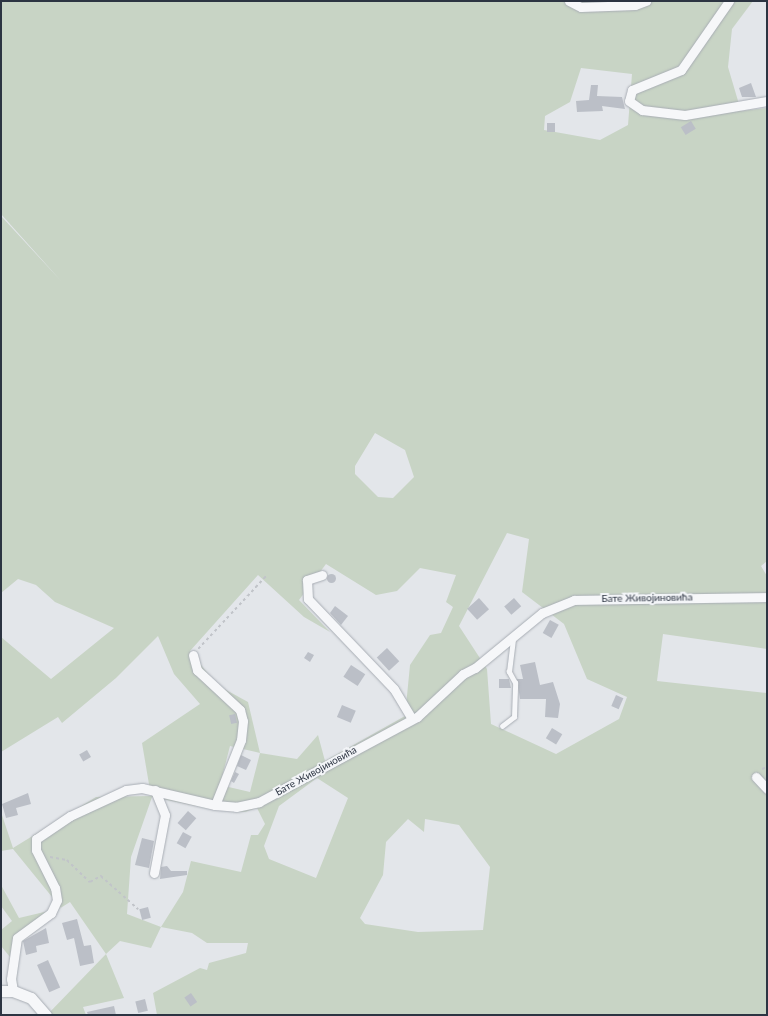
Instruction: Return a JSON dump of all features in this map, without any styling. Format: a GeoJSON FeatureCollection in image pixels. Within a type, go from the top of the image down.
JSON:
{"type":"FeatureCollection","features":[{"type":"Feature","properties":{"kind":"street"},"geometry":{"type":"LineString","coordinates":[[569,1],[581,7],[646,1]]}},
{"type":"Feature","properties":{"kind":"street"},"geometry":{"type":"LineString","coordinates":[[729,1],[681,70],[632,90],[629,101],[642,110],[685,115],[767,101]]}},
{"type":"Feature","properties":{"kind":"street"},"geometry":{"type":"LineString","coordinates":[[322,574],[307,580],[308,599],[394,689],[412,719]]}},
{"type":"Feature","properties":{"kind":"street","name":"Бате Живојиновића"},"geometry":{"type":"LineString","coordinates":[[14,991],[11,979],[17,938],[51,913],[57,900],[55,888],[40,858],[36,839],[70,816],[126,790],[156,790],[215,804],[236,807],[259,802],[412,719],[542,612],[574,600],[767,597]]}},
{"type":"Feature","properties":{"kind":"street"},"geometry":{"type":"LineString","coordinates":[[193,655],[197,670],[240,710],[243,721],[241,740],[215,804]]}},
{"type":"Feature","properties":{"kind":"street"},"geometry":{"type":"LineString","coordinates":[[756,777],[767,789]]}},
{"type":"Feature","properties":{"kind":"street"},"geometry":{"type":"LineString","coordinates":[[154,873],[165,815],[156,790]]}},
{"type":"Feature","properties":{"kind":"street"},"geometry":{"type":"LineString","coordinates":[[1,991],[14,991],[30,998],[46,1015]]}},
{"type":"Feature","properties":{"kind":"lane"},"geometry":{"type":"LineString","coordinates":[[502,726],[514,717],[515,683],[509,672],[513,635]]}},
{"type":"Feature","properties":{"kind":"path"},"geometry":{"type":"LineString","coordinates":[[193,655],[267,575]]}},
{"type":"Feature","properties":{"kind":"path"},"geometry":{"type":"LineString","coordinates":[[762,769],[767,767]]}},
{"type":"Feature","properties":{"kind":"path"},"geometry":{"type":"LineString","coordinates":[[40,858],[55,856],[67,860],[90,882],[101,876],[138,909]]}},
{"type":"Feature","properties":{"kind":"green space"},"geometry":{"type":"Polygon","coordinates":[[[1,1],[753,1],[732,29],[728,67],[741,111],[767,108],[767,561],[761,566],[767,576],[767,649],[663,634],[657,681],[767,693],[767,1015],[157,1015],[153,993],[200,968],[207,970],[209,963],[246,953],[248,943],[207,943],[192,933],[161,927],[151,948],[120,941],[106,954],[70,902],[61,908],[13,849],[1,851],[1,812],[13,848],[96,797],[151,796],[142,743],[200,704],[174,674],[158,636],[116,678],[62,723],[58,717],[1,752],[1,637],[51,679],[114,628],[55,602],[36,585],[18,579],[1,593],[1,216],[62,282],[1,214],[1,1]],[[581,68],[570,102],[545,116],[544,130],[600,140],[628,125],[632,74],[581,68]],[[375,433],[355,466],[355,474],[378,497],[393,498],[414,477],[405,450],[375,433]],[[507,533],[459,626],[487,669],[491,724],[556,754],[619,719],[627,697],[587,679],[564,624],[522,592],[529,539],[507,533]],[[326,564],[299,600],[330,632],[304,617],[258,575],[190,651],[217,685],[248,702],[260,753],[297,759],[318,735],[325,761],[405,716],[410,665],[430,635],[441,633],[453,607],[446,602],[456,575],[420,568],[397,591],[376,595],[326,564]],[[230,746],[220,785],[250,792],[260,753],[230,746]],[[317,778],[279,806],[264,846],[269,859],[316,878],[348,798],[317,778]],[[152,797],[131,857],[127,914],[161,927],[183,892],[191,861],[241,872],[251,835],[258,835],[265,824],[257,808],[245,812],[206,808],[152,797]],[[408,819],[386,842],[383,875],[360,918],[365,924],[418,932],[483,930],[490,867],[459,825],[425,819],[424,832],[408,819]]]}},
{"type":"Feature","properties":{"kind":"green space"},"geometry":{"type":"Polygon","coordinates":[[[1,885],[19,918],[60,908],[13,938],[10,957],[1,946],[1,930],[12,921],[1,906],[1,885]]]}},
{"type":"Feature","properties":{"kind":"green space"},"geometry":{"type":"Polygon","coordinates":[[[106,954],[124,998],[83,1007],[86,1015],[47,1015],[106,954]]]}},
{"type":"Feature","properties":{"kind":"building"},"geometry":{"type":"Polygon","coordinates":[[[751,83],[756,97],[742,97],[739,88],[751,83]]]}},
{"type":"Feature","properties":{"kind":"building"},"geometry":{"type":"Polygon","coordinates":[[[591,85],[598,85],[597,96],[622,97],[625,109],[602,106],[603,111],[577,112],[576,101],[589,100],[591,85]]]}},
{"type":"Feature","properties":{"kind":"building"},"geometry":{"type":"Polygon","coordinates":[[[691,121],[696,129],[686,135],[681,127],[691,121]]]}},
{"type":"Feature","properties":{"kind":"building"},"geometry":{"type":"Polygon","coordinates":[[[547,123],[555,123],[555,132],[547,132],[547,123]]]}},
{"type":"Feature","properties":{"kind":"building"},"geometry":{"type":"Polygon","coordinates":[[[331,573],[336,578],[331,583],[326,578],[331,573]]]}},
{"type":"Feature","properties":{"kind":"building"},"geometry":{"type":"Polygon","coordinates":[[[479,598],[489,609],[477,620],[467,609],[479,598]]]}},
{"type":"Feature","properties":{"kind":"building"},"geometry":{"type":"Polygon","coordinates":[[[514,598],[521,606],[511,615],[504,607],[514,598]]]}},
{"type":"Feature","properties":{"kind":"building"},"geometry":{"type":"Polygon","coordinates":[[[335,606],[348,616],[341,625],[330,613],[335,606]]]}},
{"type":"Feature","properties":{"kind":"building"},"geometry":{"type":"Polygon","coordinates":[[[550,620],[559,625],[551,638],[543,633],[550,620]]]}},
{"type":"Feature","properties":{"kind":"building"},"geometry":{"type":"Polygon","coordinates":[[[387,648],[399,661],[389,671],[377,658],[387,648]]]}},
{"type":"Feature","properties":{"kind":"building"},"geometry":{"type":"Polygon","coordinates":[[[308,652],[314,655],[310,662],[304,658],[308,652]]]}},
{"type":"Feature","properties":{"kind":"building"},"geometry":{"type":"Polygon","coordinates":[[[535,662],[540,685],[553,682],[560,704],[558,718],[545,717],[546,699],[520,699],[517,679],[523,679],[520,665],[535,662]]]}},
{"type":"Feature","properties":{"kind":"building"},"geometry":{"type":"Polygon","coordinates":[[[351,665],[365,674],[358,686],[343,677],[351,665]]]}},
{"type":"Feature","properties":{"kind":"building"},"geometry":{"type":"Polygon","coordinates":[[[499,679],[509,679],[511,688],[499,688],[499,679]]]}},
{"type":"Feature","properties":{"kind":"building"},"geometry":{"type":"Polygon","coordinates":[[[616,695],[623,698],[619,709],[611,706],[616,695]]]}},
{"type":"Feature","properties":{"kind":"building"},"geometry":{"type":"Polygon","coordinates":[[[342,705],[356,711],[351,723],[337,717],[342,705]]]}},
{"type":"Feature","properties":{"kind":"building"},"geometry":{"type":"Polygon","coordinates":[[[235,714],[237,723],[231,724],[229,715],[235,714]]]}},
{"type":"Feature","properties":{"kind":"building"},"geometry":{"type":"Polygon","coordinates":[[[552,728],[562,734],[556,744],[546,738],[552,728]]]}},
{"type":"Feature","properties":{"kind":"building"},"geometry":{"type":"Polygon","coordinates":[[[87,750],[91,757],[83,761],[79,754],[87,750]]]}},
{"type":"Feature","properties":{"kind":"building"},"geometry":{"type":"Polygon","coordinates":[[[241,755],[251,760],[246,770],[237,766],[241,755]]]}},
{"type":"Feature","properties":{"kind":"building"},"geometry":{"type":"Polygon","coordinates":[[[235,772],[239,774],[234,783],[231,781],[235,772]]]}},
{"type":"Feature","properties":{"kind":"building"},"geometry":{"type":"Polygon","coordinates":[[[28,793],[31,804],[16,808],[18,815],[6,818],[2,804],[28,793]]]}},
{"type":"Feature","properties":{"kind":"building"},"geometry":{"type":"Polygon","coordinates":[[[188,811],[196,818],[186,830],[178,823],[188,811]]]}},
{"type":"Feature","properties":{"kind":"building"},"geometry":{"type":"Polygon","coordinates":[[[183,832],[192,837],[185,848],[177,843],[183,832]]]}},
{"type":"Feature","properties":{"kind":"building"},"geometry":{"type":"Polygon","coordinates":[[[142,838],[154,841],[149,868],[135,865],[142,838]]]}},
{"type":"Feature","properties":{"kind":"building"},"geometry":{"type":"Polygon","coordinates":[[[167,866],[171,871],[187,871],[187,875],[160,879],[161,867],[167,866]]]}},
{"type":"Feature","properties":{"kind":"building"},"geometry":{"type":"Polygon","coordinates":[[[148,907],[151,918],[142,920],[139,909],[148,907]]]}},
{"type":"Feature","properties":{"kind":"building"},"geometry":{"type":"Polygon","coordinates":[[[77,919],[84,946],[91,945],[94,963],[80,966],[74,938],[67,940],[62,923],[77,919]]]}},
{"type":"Feature","properties":{"kind":"building"},"geometry":{"type":"Polygon","coordinates":[[[46,928],[49,943],[36,946],[37,952],[26,955],[23,941],[46,928]]]}},
{"type":"Feature","properties":{"kind":"building"},"geometry":{"type":"Polygon","coordinates":[[[48,960],[60,987],[49,992],[37,965],[48,960]]]}},
{"type":"Feature","properties":{"kind":"building"},"geometry":{"type":"Polygon","coordinates":[[[191,993],[197,1002],[191,1007],[184,997],[191,993]]]}},
{"type":"Feature","properties":{"kind":"building"},"geometry":{"type":"Polygon","coordinates":[[[145,999],[148,1011],[138,1013],[135,1001],[145,999]]]}},
{"type":"Feature","properties":{"kind":"building"},"geometry":{"type":"Polygon","coordinates":[[[114,1006],[116,1015],[88,1015],[87,1012],[114,1006]]]}}]}
